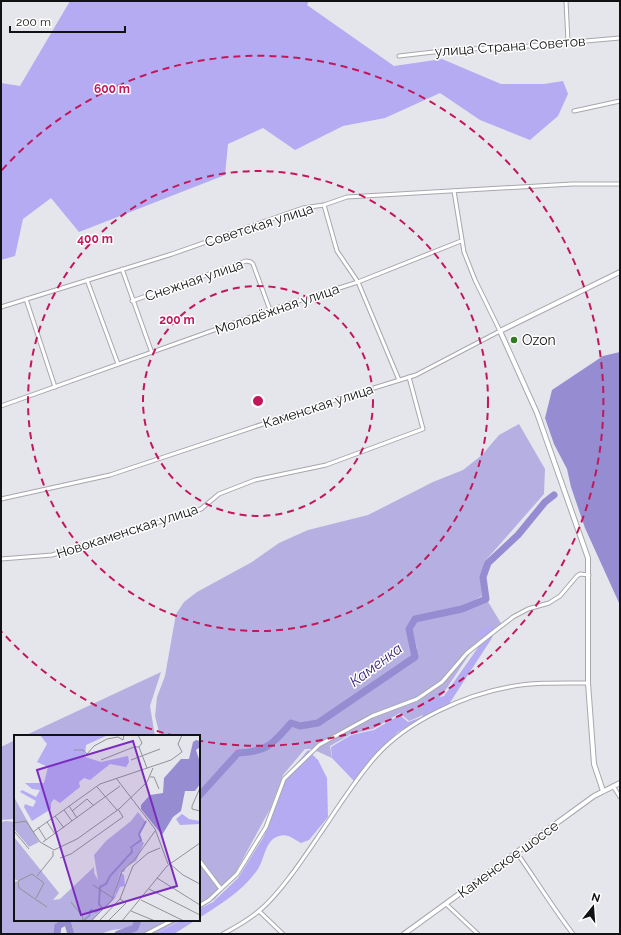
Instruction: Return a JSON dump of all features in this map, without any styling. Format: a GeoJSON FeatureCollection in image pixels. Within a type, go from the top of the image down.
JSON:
{"type":"FeatureCollection","features":[{"type":"Feature","properties":{"kind":"street"},"geometry":{"type":"LineString","coordinates":[[566,1],[568,42]]}},
{"type":"Feature","properties":{"kind":"street","name":"улица Страна Советов"},"geometry":{"type":"LineString","coordinates":[[399,56],[451,50],[528,46],[620,38]]}},
{"type":"Feature","properties":{"kind":"street"},"geometry":{"type":"LineString","coordinates":[[574,111],[620,101]]}},
{"type":"Feature","properties":{"kind":"street","name":"Советская улица"},"geometry":{"type":"LineString","coordinates":[[1,307],[172,254],[303,208],[324,205],[347,197],[572,184],[620,184]]}},
{"type":"Feature","properties":{"kind":"street"},"geometry":{"type":"LineString","coordinates":[[454,191],[461,241],[475,280],[537,413],[586,551],[589,574],[587,590],[588,683],[594,764],[603,791]]}},
{"type":"Feature","properties":{"kind":"street"},"geometry":{"type":"LineString","coordinates":[[324,205],[337,251],[358,282],[399,380]]}},
{"type":"Feature","properties":{"kind":"street","name":"Молодёжная улица"},"geometry":{"type":"LineString","coordinates":[[1,406],[270,310],[358,282],[461,241]]}},
{"type":"Feature","properties":{"kind":"street","name":"Снежная улица"},"geometry":{"type":"LineString","coordinates":[[132,302],[246,261],[253,264],[270,310]]}},
{"type":"Feature","properties":{"kind":"street"},"geometry":{"type":"LineString","coordinates":[[122,269],[132,302],[152,353]]}},
{"type":"Feature","properties":{"kind":"street","name":"Каменская улица"},"geometry":{"type":"LineString","coordinates":[[1,498],[110,475],[409,377],[620,272]]}},
{"type":"Feature","properties":{"kind":"street"},"geometry":{"type":"LineString","coordinates":[[87,280],[118,364]]}},
{"type":"Feature","properties":{"kind":"street"},"geometry":{"type":"LineString","coordinates":[[26,299],[55,387]]}},
{"type":"Feature","properties":{"kind":"street","name":"Новокаменская улица"},"geometry":{"type":"LineString","coordinates":[[1,559],[52,555],[200,509],[219,494],[255,480],[326,465],[423,429],[409,377]]}},
{"type":"Feature","properties":{"kind":"street"},"geometry":{"type":"LineString","coordinates":[[200,905],[209,900],[237,874],[266,827],[284,779],[319,745],[372,716],[417,699],[442,682],[467,653],[513,617],[560,596],[577,576],[580,574],[589,574]]}},
{"type":"Feature","properties":{"kind":"street"},"geometry":{"type":"LineString","coordinates":[[223,934],[259,911],[289,877],[361,774],[377,754],[396,736],[428,717],[462,701],[509,687],[551,683],[588,683]]}},
{"type":"Feature","properties":{"kind":"street","name":"Каменское шоссе"},"geometry":{"type":"LineString","coordinates":[[404,934],[588,800],[620,783]]}},
{"type":"Feature","properties":{"kind":"street"},"geometry":{"type":"LineString","coordinates":[[613,786],[620,797]]}},
{"type":"Feature","properties":{"kind":"street"},"geometry":{"type":"LineString","coordinates":[[517,853],[556,912],[573,934]]}},
{"type":"Feature","properties":{"kind":"street"},"geometry":{"type":"LineString","coordinates":[[200,861],[221,889]]}},
{"type":"Feature","properties":{"kind":"street"},"geometry":{"type":"LineString","coordinates":[[446,904],[478,934]]}},
{"type":"Feature","properties":{"kind":"street"},"geometry":{"type":"LineString","coordinates":[[259,911],[283,934]]}},
{"type":"Feature","properties":{"kind":"street"},"geometry":{"type":"LineString","coordinates":[[146,934],[171,921]]}},
{"type":"Feature","properties":{"kind":"shaded area"},"geometry":{"type":"Polygon","coordinates":[[[70,1],[309,1],[307,5],[394,66],[442,59],[501,84],[544,84],[563,81],[568,94],[558,116],[530,140],[480,120],[440,93],[385,118],[343,126],[295,150],[263,128],[228,144],[225,175],[79,232],[51,198],[23,219],[15,256],[1,260],[1,83],[20,86],[70,1]]]}},
{"type":"Feature","properties":{"kind":"shaded area"},"geometry":{"type":"Polygon","coordinates":[[[620,352],[620,605],[585,528],[571,487],[567,469],[554,444],[545,418],[552,390],[603,356],[620,352]]]}},
{"type":"Feature","properties":{"kind":"shaded area"},"geometry":{"type":"Polygon","coordinates":[[[519,424],[545,469],[544,494],[486,560],[481,578],[482,596],[461,607],[414,616],[406,629],[412,656],[318,721],[301,724],[290,721],[274,740],[263,747],[256,750],[238,752],[200,794],[200,735],[160,735],[155,716],[157,697],[165,676],[176,614],[184,602],[197,592],[252,562],[279,543],[308,530],[368,515],[433,482],[463,470],[482,455],[499,435],[519,424]]]}},
{"type":"Feature","properties":{"kind":"shaded area"},"geometry":{"type":"Polygon","coordinates":[[[487,600],[502,625],[478,641],[443,694],[421,716],[409,721],[400,713],[373,729],[351,734],[330,746],[332,758],[312,749],[305,749],[283,775],[270,809],[232,879],[215,899],[200,908],[200,798],[239,756],[257,753],[269,748],[291,725],[300,728],[318,725],[416,658],[417,648],[412,630],[417,621],[464,611],[487,600]]]}},
{"type":"Feature","properties":{"kind":"shaded area"},"geometry":{"type":"Polygon","coordinates":[[[488,626],[492,626],[494,629],[492,638],[449,704],[398,732],[373,756],[354,781],[332,758],[331,747],[351,735],[374,730],[400,715],[408,722],[422,717],[425,702],[444,696],[484,639],[477,633],[488,626]]]}},
{"type":"Feature","properties":{"kind":"shaded area"},"geometry":{"type":"Polygon","coordinates":[[[161,672],[150,706],[155,735],[26,735],[161,672]]]}},
{"type":"Feature","properties":{"kind":"shaded area"},"geometry":{"type":"Polygon","coordinates":[[[14,740],[14,819],[1,820],[1,747],[14,740]]]}},
{"type":"Feature","properties":{"kind":"shaded area"},"geometry":{"type":"Polygon","coordinates":[[[308,750],[318,760],[327,778],[328,817],[309,840],[301,843],[285,835],[274,838],[268,845],[258,869],[246,884],[215,908],[200,917],[200,908],[213,902],[238,878],[264,836],[286,776],[308,750]]]}},
{"type":"Feature","properties":{"kind":"shaded area"},"geometry":{"type":"Polygon","coordinates":[[[1,822],[14,822],[14,921],[61,921],[56,923],[54,934],[1,934],[1,822]]]}},
{"type":"Feature","properties":{"kind":"shaded area"},"geometry":{"type":"Polygon","coordinates":[[[70,921],[137,921],[135,927],[112,930],[100,934],[75,934],[70,921]]]}},
{"type":"Feature","properties":{"kind":"shaded area"},"geometry":{"type":"Polygon","coordinates":[[[140,921],[178,921],[156,934],[124,934],[136,930],[140,921]]]}},
{"type":"Feature","properties":{"kind":"shaded area"},"geometry":{"type":"Polygon","coordinates":[[[179,921],[194,921],[174,934],[156,934],[179,921]]]}},
{"type":"Feature","properties":{"kind":"waterway","name":"Каменка"},"geometry":{"type":"LineString","coordinates":[[200,795],[238,753],[256,751],[269,745],[280,736],[291,723],[300,726],[318,723],[415,657],[409,629],[415,619],[462,609],[486,599],[483,577],[488,563],[518,535],[545,502],[554,495]]}},
{"type":"Feature","properties":{"kind":"waterway","name":"Каменка"},"geometry":{"type":"LineString","coordinates":[[57,934],[58,926],[67,921],[71,934]]}},
{"type":"Feature","properties":{"kind":"waterway","name":"Каменка"},"geometry":{"type":"LineString","coordinates":[[118,934],[135,928],[138,921]]}},
{"type":"Feature","properties":{"kind":"place","name":"Ozon"},"geometry":{"type":"Point","coordinates":[514,340]}}]}
